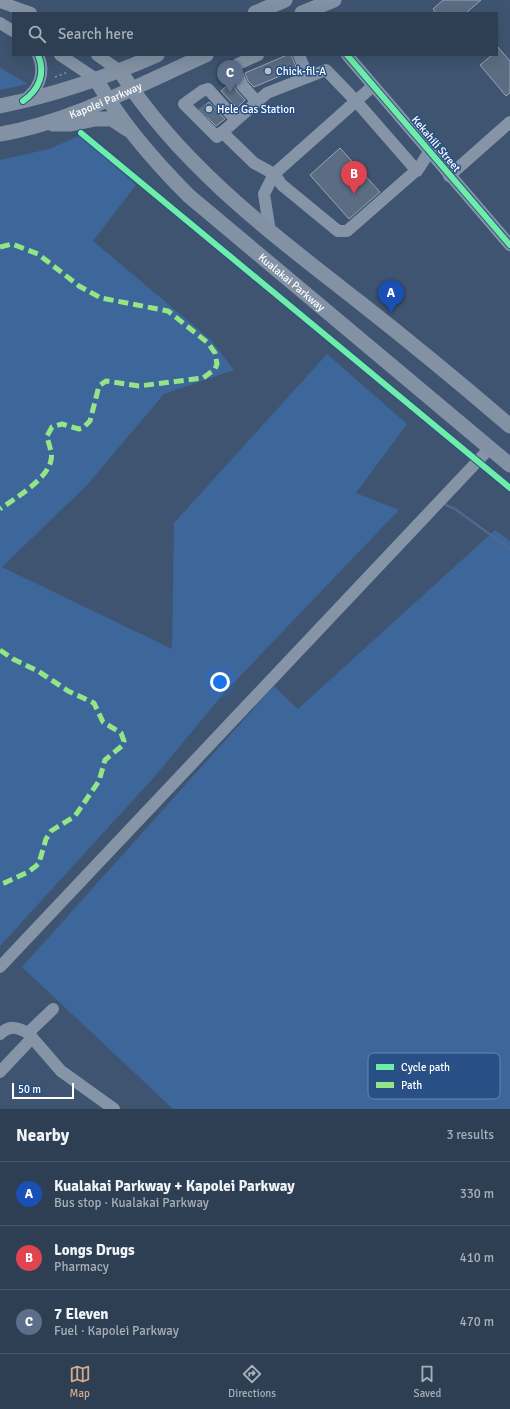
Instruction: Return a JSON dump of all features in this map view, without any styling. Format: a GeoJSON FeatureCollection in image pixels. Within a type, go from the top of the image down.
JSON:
{"type":"FeatureCollection","features":[{"type":"Feature","properties":{"kind":"main road"},"geometry":{"type":"LineString","coordinates":[[257,12],[285,0]]}},
{"type":"Feature","properties":{"kind":"main road"},"geometry":{"type":"LineString","coordinates":[[309,12],[334,0]]}},
{"type":"Feature","properties":{"kind":"main road","name":"Kapolei Parkway"},"geometry":{"type":"LineString","coordinates":[[0,106],[23,101],[120,71],[155,56]]}},
{"type":"Feature","properties":{"kind":"main road","name":"Kapolei Parkway"},"geometry":{"type":"LineString","coordinates":[[0,134],[42,124],[108,100],[130,88],[204,56]]}},
{"type":"Feature","properties":{"kind":"main road"},"geometry":{"type":"LineString","coordinates":[[120,71],[130,88],[209,178],[270,232],[510,426]]}},
{"type":"Feature","properties":{"kind":"main road","name":"Kualakai Parkway"},"geometry":{"type":"LineString","coordinates":[[96,78],[108,100],[137,136],[172,178],[204,209],[510,465]]}},
{"type":"Feature","properties":{"kind":"main road"},"geometry":{"type":"LineString","coordinates":[[42,124],[71,124],[95,118],[112,119],[137,136]]}},
{"type":"Feature","properties":{"kind":"street"},"geometry":{"type":"LineString","coordinates":[[0,2],[28,12]]}},
{"type":"Feature","properties":{"kind":"street"},"geometry":{"type":"LineString","coordinates":[[0,23],[12,30]]}},
{"type":"Feature","properties":{"kind":"street"},"geometry":{"type":"LineString","coordinates":[[23,101],[32,94],[41,79],[42,67],[38,56]]}},
{"type":"Feature","properties":{"kind":"street"},"geometry":{"type":"LineString","coordinates":[[62,56],[96,78]]}},
{"type":"Feature","properties":{"kind":"street"},"geometry":{"type":"LineString","coordinates":[[98,56],[120,71]]}},
{"type":"Feature","properties":{"kind":"street"},"geometry":{"type":"LineString","coordinates":[[256,56],[238,64],[236,70],[242,85],[257,102]]}},
{"type":"Feature","properties":{"kind":"street"},"geometry":{"type":"LineString","coordinates":[[299,56],[308,77]]}},
{"type":"Feature","properties":{"kind":"street","name":"Kekahili Street"},"geometry":{"type":"LineString","coordinates":[[348,56],[449,176],[510,245]]}},
{"type":"Feature","properties":{"kind":"street"},"geometry":{"type":"LineString","coordinates":[[236,120],[216,102],[208,89],[202,91],[184,104],[199,117],[217,137],[267,93],[326,70],[356,101],[417,170]]}},
{"type":"Feature","properties":{"kind":"street"},"geometry":{"type":"LineString","coordinates":[[270,232],[264,194],[274,174],[373,86]]}},
{"type":"Feature","properties":{"kind":"street"},"geometry":{"type":"LineString","coordinates":[[449,176],[510,122]]}},
{"type":"Feature","properties":{"kind":"street"},"geometry":{"type":"LineString","coordinates":[[222,132],[254,163],[274,174],[282,185],[338,231],[348,231],[417,170],[429,152]]}},
{"type":"Feature","properties":{"kind":"street"},"geometry":{"type":"LineString","coordinates":[[0,967],[490,448]]}},
{"type":"Feature","properties":{"kind":"street"},"geometry":{"type":"LineString","coordinates":[[0,1072],[53,1009]]}},
{"type":"Feature","properties":{"kind":"street"},"geometry":{"type":"LineString","coordinates":[[0,1034],[6,1028],[16,1027],[30,1036],[61,1071],[114,1109]]}},
{"type":"Feature","properties":{"kind":"path"},"geometry":{"type":"LineString","coordinates":[[56,82],[55,77],[69,72]]}},
{"type":"Feature","properties":{"kind":"shaded area"},"geometry":{"type":"Polygon","coordinates":[[[0,68],[28,84],[0,90],[0,68]]]}},
{"type":"Feature","properties":{"kind":"shaded area"},"geometry":{"type":"Polygon","coordinates":[[[81,135],[136,185],[93,241],[211,340],[234,370],[164,394],[87,485],[2,567],[172,649],[174,523],[327,354],[407,424],[356,493],[399,510],[223,694],[156,775],[0,946],[0,160],[49,149],[81,135]]]}},
{"type":"Feature","properties":{"kind":"shaded area"},"geometry":{"type":"Polygon","coordinates":[[[495,530],[510,541],[510,1109],[173,1109],[22,967],[274,686],[298,709],[495,530]]]}},
{"type":"Feature","properties":{"kind":"building"},"geometry":{"type":"Polygon","coordinates":[[[443,0],[481,0],[467,12],[435,12],[433,9],[443,0]]]}},
{"type":"Feature","properties":{"kind":"building"},"geometry":{"type":"Polygon","coordinates":[[[498,47],[510,61],[510,93],[506,96],[480,65],[491,56],[498,56],[498,47]]]}},
{"type":"Feature","properties":{"kind":"building"},"geometry":{"type":"Polygon","coordinates":[[[285,56],[291,56],[297,69],[254,87],[248,81],[245,73],[285,56]]]}},
{"type":"Feature","properties":{"kind":"building"},"geometry":{"type":"Polygon","coordinates":[[[232,81],[236,90],[245,100],[237,108],[221,91],[232,81]]]}},
{"type":"Feature","properties":{"kind":"building"},"geometry":{"type":"Polygon","coordinates":[[[209,102],[225,119],[216,126],[200,110],[209,102]]]}},
{"type":"Feature","properties":{"kind":"building"},"geometry":{"type":"Polygon","coordinates":[[[340,148],[380,192],[349,219],[310,175],[340,148]]]}},
{"type":"Feature","properties":{"kind":"waterway"},"geometry":{"type":"LineString","coordinates":[[446,505],[455,509],[510,549]]}},
{"type":"Feature","properties":{"kind":"tunnel"},"geometry":{"type":"LineString","coordinates":[[200,116],[215,103]]}},
{"type":"Feature","properties":{"kind":"marked path"},"geometry":{"type":"LineString","coordinates":[[0,247],[12,244],[38,254],[79,286],[101,298],[168,311],[208,343],[215,353],[217,364],[215,369],[203,378],[139,386],[106,381],[99,386],[90,421],[83,428],[79,429],[62,424],[52,427],[47,436],[51,454],[49,467],[30,488],[0,509]]}},
{"type":"Feature","properties":{"kind":"marked path"},"geometry":{"type":"LineString","coordinates":[[0,650],[13,659],[38,671],[68,691],[94,703],[103,722],[121,733],[124,741],[123,745],[105,760],[99,781],[75,816],[51,831],[46,839],[39,863],[28,872],[0,885]]}},
{"type":"Feature","properties":{"kind":"cycle path"},"geometry":{"type":"LineString","coordinates":[[23,101],[29,97],[40,81],[41,68],[38,56]]}},
{"type":"Feature","properties":{"kind":"cycle path"},"geometry":{"type":"LineString","coordinates":[[348,56],[510,245]]}},
{"type":"Feature","properties":{"kind":"cycle path"},"geometry":{"type":"LineString","coordinates":[[81,133],[510,488]]}},
{"type":"Feature","properties":{"kind":"place","name":"Chick-fil-A"},"geometry":{"type":"Point","coordinates":[268,71]}},
{"type":"Feature","properties":{"kind":"place","name":"7 Eleven"},"geometry":{"type":"Point","coordinates":[230,93]}},
{"type":"Feature","properties":{"kind":"place","name":"Hele Gas Station"},"geometry":{"type":"Point","coordinates":[209,109]}},
{"type":"Feature","properties":{"kind":"place","name":"Longs Drugs"},"geometry":{"type":"Point","coordinates":[354,194]}},
{"type":"Feature","properties":{"kind":"place","name":"Kualakai Parkway + Kapolei Parkway"},"geometry":{"type":"Point","coordinates":[391,313]}}]}
